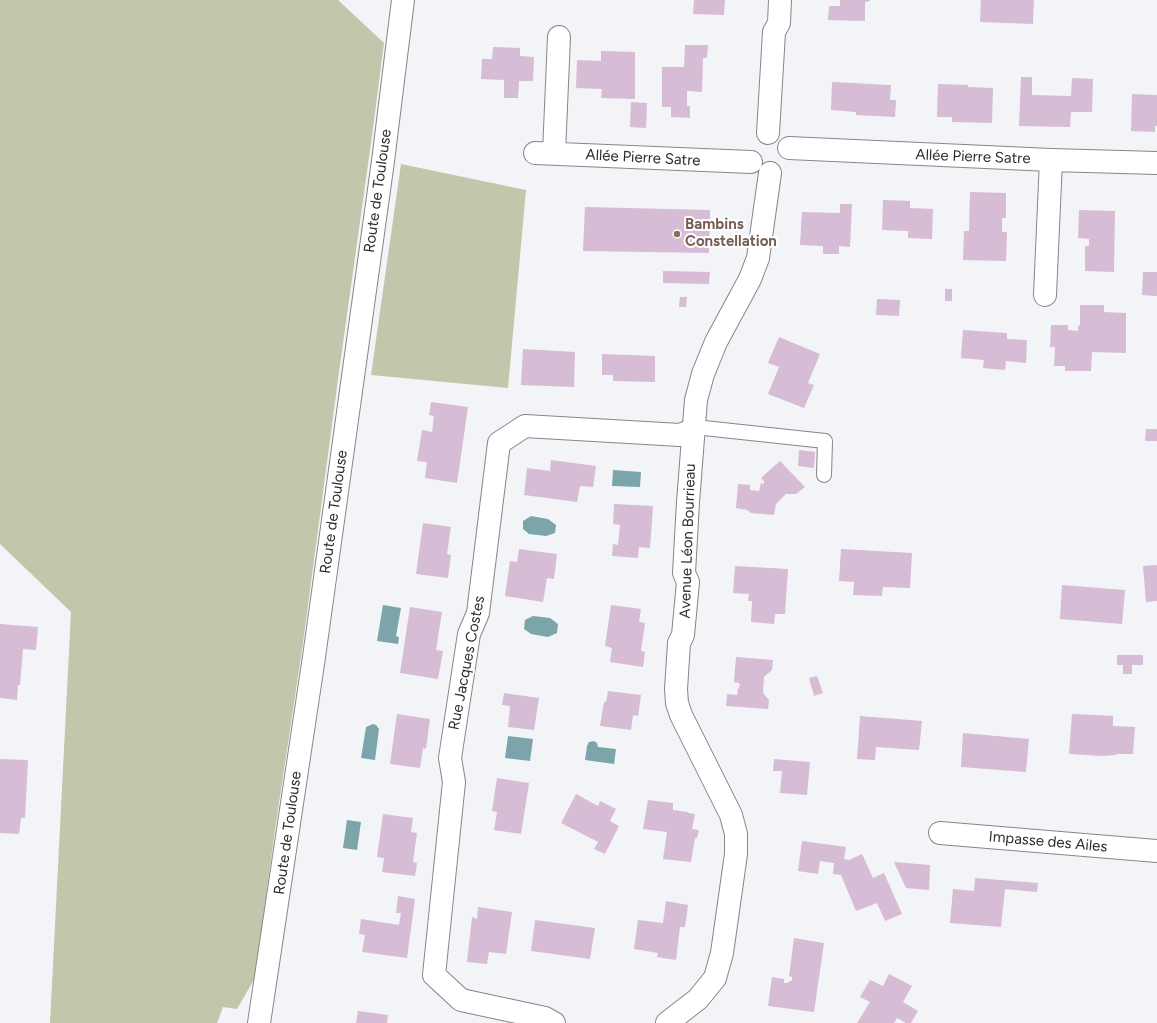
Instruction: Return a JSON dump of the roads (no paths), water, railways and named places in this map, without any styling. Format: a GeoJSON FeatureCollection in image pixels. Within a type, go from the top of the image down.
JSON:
{"type":"FeatureCollection","features":[{"type":"Feature","properties":{"kind":"street","name":"Route de Toulouse"},"geometry":{"type":"LineString","coordinates":[[259,1023],[313,665],[382,169],[403,0]]}},
{"type":"Feature","properties":{"kind":"street"},"geometry":{"type":"LineString","coordinates":[[768,133],[774,32],[779,23],[780,0]]}},
{"type":"Feature","properties":{"kind":"street","name":"Allée Pierre Satre"},"geometry":{"type":"LineString","coordinates":[[559,37],[544,153],[751,162]]}},
{"type":"Feature","properties":{"kind":"street"},"geometry":{"type":"LineString","coordinates":[[768,133],[776,134],[784,140],[789,148],[790,156],[782,169],[770,173],[758,170],[751,162],[749,152],[751,144],[756,138],[768,133]]}},
{"type":"Feature","properties":{"kind":"street","name":"Allée Pierre Satre"},"geometry":{"type":"LineString","coordinates":[[789,148],[1051,160],[1157,163]]}},
{"type":"Feature","properties":{"kind":"street"},"geometry":{"type":"LineString","coordinates":[[1045,295],[1051,160]]}},
{"type":"Feature","properties":{"kind":"street","name":"Avenue Léon Bourrieau"},"geometry":{"type":"LineString","coordinates":[[667,1023],[698,999],[716,978],[722,953],[736,854],[736,834],[731,815],[681,715],[677,703],[676,689],[679,644],[683,636],[688,582],[684,573],[696,400],[702,374],[716,342],[750,279],[758,258],[770,173]]}},
{"type":"Feature","properties":{"kind":"street","name":"Rue Jacques Costes"},"geometry":{"type":"LineString","coordinates":[[554,1023],[545,1018],[461,1000],[434,975],[454,782],[450,758],[469,634],[478,612],[498,443],[525,426],[680,435],[693,430]]}},
{"type":"Feature","properties":{"kind":"street","name":"Impasse des Ailes"},"geometry":{"type":"LineString","coordinates":[[940,834],[1157,851]]}},
{"type":"Feature","properties":{"kind":"lane"},"geometry":{"type":"LineString","coordinates":[[693,430],[704,428],[825,441],[824,474]]}},
{"type":"Feature","properties":{"kind":"water"},"geometry":{"type":"Polygon","coordinates":[[[613,470],[641,472],[640,487],[612,486],[613,470]]]}},
{"type":"Feature","properties":{"kind":"water"},"geometry":{"type":"Polygon","coordinates":[[[531,516],[548,519],[556,525],[555,533],[546,536],[529,534],[523,529],[523,521],[531,516]]]}},
{"type":"Feature","properties":{"kind":"water"},"geometry":{"type":"Polygon","coordinates":[[[383,605],[401,608],[396,636],[399,637],[398,644],[377,641],[383,605]]]}},
{"type":"Feature","properties":{"kind":"water"},"geometry":{"type":"Polygon","coordinates":[[[533,616],[550,618],[558,624],[557,633],[548,637],[531,634],[524,629],[525,620],[533,616]]]}},
{"type":"Feature","properties":{"kind":"water"},"geometry":{"type":"Polygon","coordinates":[[[373,724],[379,729],[375,760],[361,758],[366,727],[373,724]]]}},
{"type":"Feature","properties":{"kind":"water"},"geometry":{"type":"Polygon","coordinates":[[[508,736],[533,739],[530,761],[505,758],[508,736]]]}},
{"type":"Feature","properties":{"kind":"water"},"geometry":{"type":"Polygon","coordinates":[[[594,741],[597,743],[598,747],[616,749],[614,764],[585,760],[587,746],[589,742],[594,741]]]}},
{"type":"Feature","properties":{"kind":"water"},"geometry":{"type":"Polygon","coordinates":[[[347,820],[361,822],[357,850],[343,848],[347,820]]]}},
{"type":"Feature","properties":{"kind":"place","name":"Bambins Constellation"},"geometry":{"type":"Point","coordinates":[677,234]}}]}
